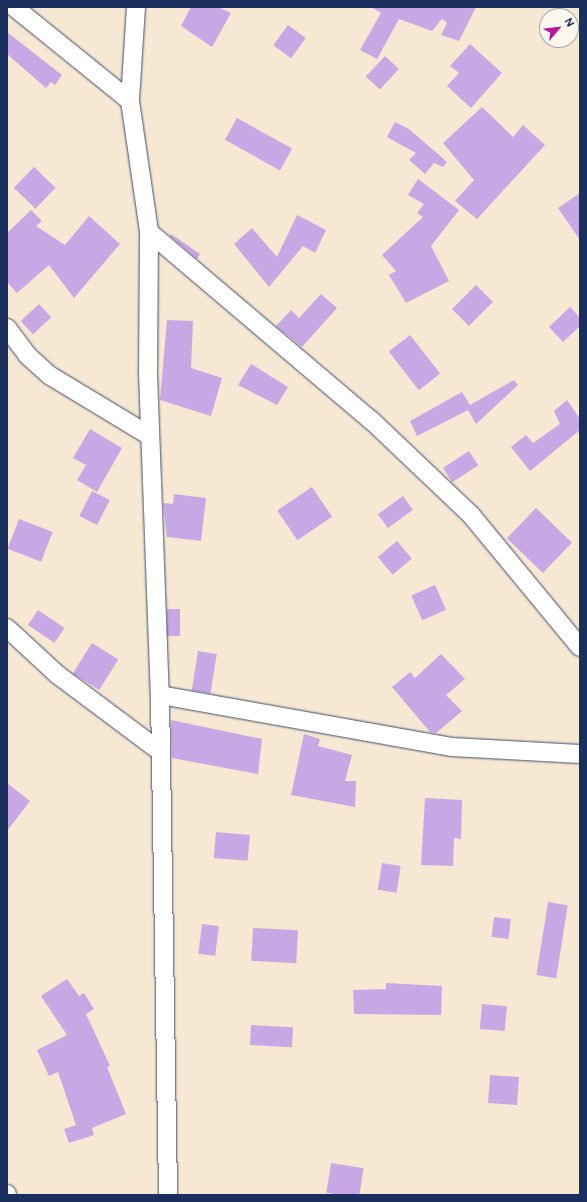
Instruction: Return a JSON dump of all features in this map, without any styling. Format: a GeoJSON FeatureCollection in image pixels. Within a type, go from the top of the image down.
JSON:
{"type":"FeatureCollection","features":[{"type":"Feature","properties":{"kind":"street"},"geometry":{"type":"LineString","coordinates":[[14,7],[130,101]]}},
{"type":"Feature","properties":{"kind":"street"},"geometry":{"type":"LineString","coordinates":[[136,7],[130,101],[149,232],[150,436],[160,695],[168,1195]]}},
{"type":"Feature","properties":{"kind":"street"},"geometry":{"type":"LineString","coordinates":[[149,232],[371,420],[471,515],[580,647]]}},
{"type":"Feature","properties":{"kind":"street"},"geometry":{"type":"LineString","coordinates":[[7,328],[27,355],[49,374],[150,436]]}},
{"type":"Feature","properties":{"kind":"street"},"geometry":{"type":"LineString","coordinates":[[7,628],[58,675],[161,752]]}},
{"type":"Feature","properties":{"kind":"street"},"geometry":{"type":"LineString","coordinates":[[160,695],[452,747],[580,754]]}},
{"type":"Feature","properties":{"kind":"building"},"geometry":{"type":"Polygon","coordinates":[[[191,7],[218,7],[231,13],[212,47],[181,26],[191,7]]]}},
{"type":"Feature","properties":{"kind":"building"},"geometry":{"type":"Polygon","coordinates":[[[371,7],[476,7],[459,41],[441,35],[447,23],[442,19],[432,31],[399,19],[377,59],[360,50],[381,13],[371,7]]]}},
{"type":"Feature","properties":{"kind":"building"},"geometry":{"type":"Polygon","coordinates":[[[288,25],[306,38],[291,58],[273,45],[288,25]]]}},
{"type":"Feature","properties":{"kind":"building"},"geometry":{"type":"Polygon","coordinates":[[[7,32],[62,75],[55,85],[51,82],[46,88],[7,54],[7,32]]]}},
{"type":"Feature","properties":{"kind":"building"},"geometry":{"type":"Polygon","coordinates":[[[470,44],[502,73],[471,108],[447,86],[459,73],[450,66],[470,44]]]}},
{"type":"Feature","properties":{"kind":"building"},"geometry":{"type":"Polygon","coordinates":[[[385,56],[399,69],[380,89],[366,76],[385,56]]]}},
{"type":"Feature","properties":{"kind":"building"},"geometry":{"type":"Polygon","coordinates":[[[482,107],[513,137],[523,125],[545,145],[477,219],[455,201],[474,180],[443,143],[482,107]]]}},
{"type":"Feature","properties":{"kind":"building"},"geometry":{"type":"Polygon","coordinates":[[[237,118],[292,149],[280,170],[225,140],[237,118]]]}},
{"type":"Feature","properties":{"kind":"building"},"geometry":{"type":"Polygon","coordinates":[[[395,122],[409,129],[447,162],[443,167],[434,163],[425,174],[409,160],[416,153],[387,137],[395,122]]]}},
{"type":"Feature","properties":{"kind":"building"},"geometry":{"type":"Polygon","coordinates":[[[34,167],[56,188],[35,209],[14,188],[34,167]]]}},
{"type":"Feature","properties":{"kind":"building"},"geometry":{"type":"Polygon","coordinates":[[[418,179],[459,210],[431,246],[449,281],[406,303],[389,275],[396,271],[382,255],[423,217],[417,213],[424,204],[408,195],[418,179]]]}},
{"type":"Feature","properties":{"kind":"building"},"geometry":{"type":"Polygon","coordinates":[[[580,193],[580,240],[558,208],[580,193]]]}},
{"type":"Feature","properties":{"kind":"building"},"geometry":{"type":"Polygon","coordinates":[[[31,210],[42,221],[36,226],[65,245],[89,216],[120,244],[74,298],[49,265],[17,293],[7,282],[7,233],[31,210]]]}},
{"type":"Feature","properties":{"kind":"building"},"geometry":{"type":"Polygon","coordinates":[[[297,215],[326,230],[315,253],[303,246],[269,287],[234,244],[252,228],[277,257],[297,215]]]}},
{"type":"Feature","properties":{"kind":"building"},"geometry":{"type":"Polygon","coordinates":[[[171,234],[200,254],[197,259],[170,236],[171,234]]]}},
{"type":"Feature","properties":{"kind":"building"},"geometry":{"type":"Polygon","coordinates":[[[476,285],[493,302],[469,326],[452,309],[476,285]]]}},
{"type":"Feature","properties":{"kind":"building"},"geometry":{"type":"Polygon","coordinates":[[[321,294],[337,308],[302,347],[276,326],[291,310],[299,318],[321,294]]]}},
{"type":"Feature","properties":{"kind":"building"},"geometry":{"type":"Polygon","coordinates":[[[39,304],[51,317],[33,334],[21,321],[39,304]]]}},
{"type":"Feature","properties":{"kind":"building"},"geometry":{"type":"Polygon","coordinates":[[[570,307],[580,318],[580,326],[563,342],[549,327],[570,307]]]}},
{"type":"Feature","properties":{"kind":"building"},"geometry":{"type":"Polygon","coordinates":[[[167,320],[193,321],[191,368],[222,378],[211,416],[160,400],[167,320]]]}},
{"type":"Feature","properties":{"kind":"building"},"geometry":{"type":"Polygon","coordinates":[[[410,335],[440,374],[419,390],[389,352],[410,335]]]}},
{"type":"Feature","properties":{"kind":"building"},"geometry":{"type":"Polygon","coordinates":[[[251,364],[288,387],[277,405],[238,385],[251,364]]]}},
{"type":"Feature","properties":{"kind":"building"},"geometry":{"type":"Polygon","coordinates":[[[514,380],[518,385],[476,424],[468,410],[417,436],[410,421],[462,392],[470,405],[514,380]]]}},
{"type":"Feature","properties":{"kind":"building"},"geometry":{"type":"Polygon","coordinates":[[[567,400],[580,419],[580,430],[530,471],[511,447],[526,435],[533,443],[560,424],[554,411],[567,400]]]}},
{"type":"Feature","properties":{"kind":"building"},"geometry":{"type":"Polygon","coordinates":[[[90,429],[122,448],[97,492],[77,480],[86,465],[73,458],[90,429]]]}},
{"type":"Feature","properties":{"kind":"building"},"geometry":{"type":"Polygon","coordinates":[[[469,451],[478,465],[452,482],[443,468],[469,451]]]}},
{"type":"Feature","properties":{"kind":"building"},"geometry":{"type":"Polygon","coordinates":[[[312,487],[332,517],[297,540],[277,510],[312,487]]]}},
{"type":"Feature","properties":{"kind":"building"},"geometry":{"type":"Polygon","coordinates":[[[92,491],[110,500],[97,525],[79,516],[92,491]]]}},
{"type":"Feature","properties":{"kind":"building"},"geometry":{"type":"Polygon","coordinates":[[[174,494],[206,498],[201,541],[167,537],[163,503],[173,504],[174,494]]]}},
{"type":"Feature","properties":{"kind":"building"},"geometry":{"type":"Polygon","coordinates":[[[403,496],[413,510],[388,528],[378,514],[403,496]]]}},
{"type":"Feature","properties":{"kind":"building"},"geometry":{"type":"Polygon","coordinates":[[[536,508],[572,543],[543,573],[507,538],[536,508]]]}},
{"type":"Feature","properties":{"kind":"building"},"geometry":{"type":"Polygon","coordinates":[[[19,519],[53,532],[41,562],[8,549],[19,519]]]}},
{"type":"Feature","properties":{"kind":"building"},"geometry":{"type":"Polygon","coordinates":[[[397,541],[412,559],[393,575],[378,557],[397,541]]]}},
{"type":"Feature","properties":{"kind":"building"},"geometry":{"type":"Polygon","coordinates":[[[435,585],[446,610],[422,620],[411,596],[435,585]]]}},
{"type":"Feature","properties":{"kind":"building"},"geometry":{"type":"Polygon","coordinates":[[[167,609],[180,609],[180,636],[167,636],[167,609]]]}},
{"type":"Feature","properties":{"kind":"building"},"geometry":{"type":"Polygon","coordinates":[[[38,610],[65,628],[54,643],[28,625],[38,610]]]}},
{"type":"Feature","properties":{"kind":"building"},"geometry":{"type":"Polygon","coordinates":[[[92,643],[118,659],[99,690],[73,674],[92,643]]]}},
{"type":"Feature","properties":{"kind":"building"},"geometry":{"type":"Polygon","coordinates":[[[198,651],[217,654],[211,693],[192,691],[198,651]]]}},
{"type":"Feature","properties":{"kind":"building"},"geometry":{"type":"Polygon","coordinates":[[[441,654],[465,679],[446,695],[462,711],[436,733],[430,732],[392,687],[410,672],[415,678],[441,654]]]}},
{"type":"Feature","properties":{"kind":"building"},"geometry":{"type":"Polygon","coordinates":[[[171,720],[262,739],[258,774],[172,758],[171,720]]]}},
{"type":"Feature","properties":{"kind":"building"},"geometry":{"type":"Polygon","coordinates":[[[304,734],[320,739],[318,746],[352,755],[345,781],[356,781],[355,807],[291,795],[304,734]]]}},
{"type":"Feature","properties":{"kind":"building"},"geometry":{"type":"Polygon","coordinates":[[[7,783],[30,801],[7,831],[7,783]]]}},
{"type":"Feature","properties":{"kind":"building"},"geometry":{"type":"Polygon","coordinates":[[[425,798],[462,800],[461,839],[454,838],[453,866],[421,865],[425,798]]]}},
{"type":"Feature","properties":{"kind":"building"},"geometry":{"type":"Polygon","coordinates":[[[216,832],[250,835],[248,861],[214,858],[216,832]]]}},
{"type":"Feature","properties":{"kind":"building"},"geometry":{"type":"Polygon","coordinates":[[[382,863],[401,866],[397,893],[378,890],[382,863]]]}},
{"type":"Feature","properties":{"kind":"building"},"geometry":{"type":"Polygon","coordinates":[[[548,902],[568,905],[556,978],[536,975],[548,902]]]}},
{"type":"Feature","properties":{"kind":"building"},"geometry":{"type":"Polygon","coordinates":[[[494,917],[511,919],[508,939],[492,937],[494,917]]]}},
{"type":"Feature","properties":{"kind":"building"},"geometry":{"type":"Polygon","coordinates":[[[202,924],[219,926],[215,956],[198,954],[202,924]]]}},
{"type":"Feature","properties":{"kind":"building"},"geometry":{"type":"Polygon","coordinates":[[[253,928],[298,930],[296,963],[251,961],[253,928]]]}},
{"type":"Feature","properties":{"kind":"building"},"geometry":{"type":"Polygon","coordinates":[[[67,979],[79,996],[84,993],[94,1009],[86,1014],[110,1066],[107,1067],[126,1114],[92,1128],[94,1135],[69,1143],[64,1129],[76,1125],[58,1072],[49,1076],[37,1050],[67,1035],[41,996],[67,979]]]}},
{"type":"Feature","properties":{"kind":"building"},"geometry":{"type":"Polygon","coordinates":[[[386,983],[442,986],[441,1015],[354,1014],[353,990],[386,989],[386,983]]]}},
{"type":"Feature","properties":{"kind":"building"},"geometry":{"type":"Polygon","coordinates":[[[482,1004],[507,1006],[505,1031],[480,1029],[482,1004]]]}},
{"type":"Feature","properties":{"kind":"building"},"geometry":{"type":"Polygon","coordinates":[[[251,1025],[293,1027],[292,1047],[250,1045],[251,1025]]]}},
{"type":"Feature","properties":{"kind":"building"},"geometry":{"type":"Polygon","coordinates":[[[490,1075],[519,1077],[517,1105],[488,1103],[490,1075]]]}},
{"type":"Feature","properties":{"kind":"building"},"geometry":{"type":"Polygon","coordinates":[[[331,1163],[364,1168],[359,1195],[341,1195],[326,1193],[331,1163]]]}}]}
